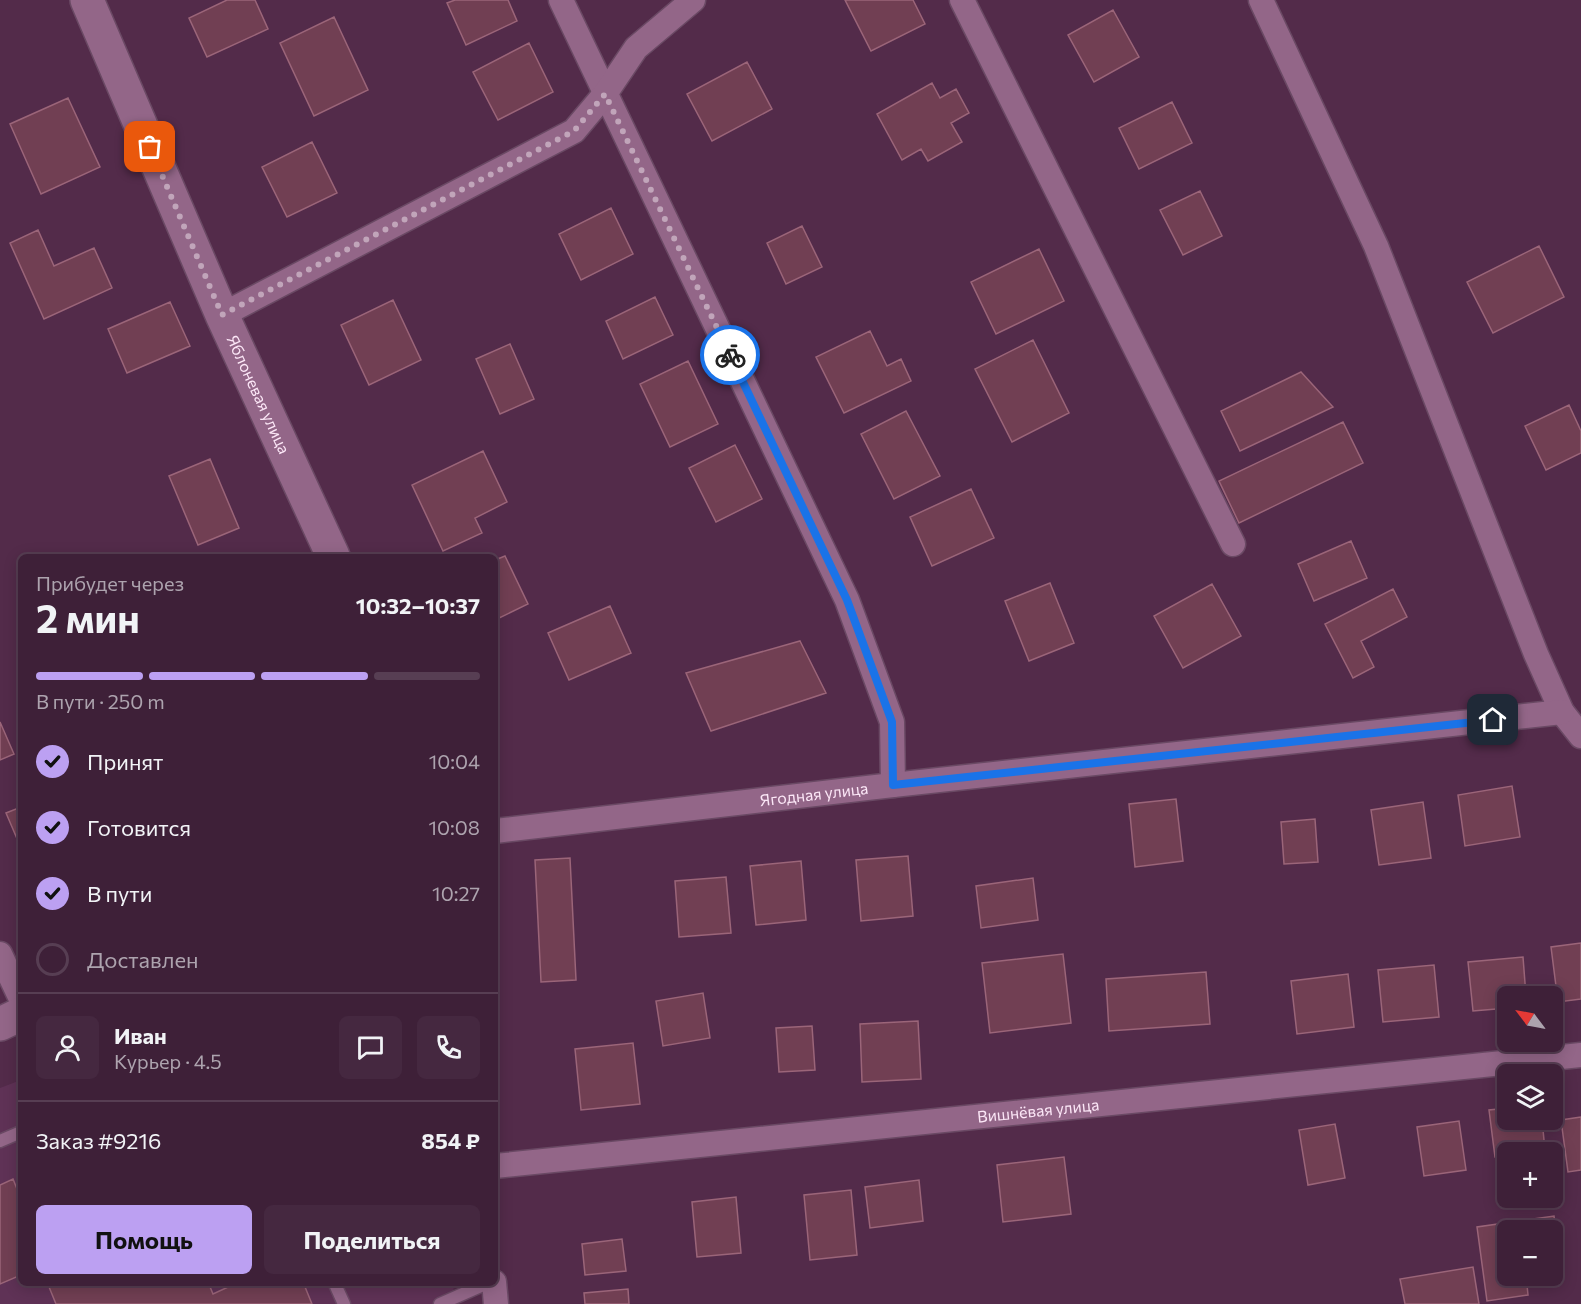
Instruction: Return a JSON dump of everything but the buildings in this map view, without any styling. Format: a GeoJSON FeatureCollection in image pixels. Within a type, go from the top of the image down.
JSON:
{"type":"FeatureCollection","features":[{"type":"Feature","properties":{"kind":"street","name":"Яблоневая улица"},"geometry":{"type":"LineString","coordinates":[[87,0],[222,315],[332,554]]}},
{"type":"Feature","properties":{"kind":"street"},"geometry":{"type":"LineString","coordinates":[[561,0],[847,600],[892,722],[893,785]]}},
{"type":"Feature","properties":{"kind":"street"},"geometry":{"type":"LineString","coordinates":[[222,315],[574,131],[605,94],[636,48],[693,0]]}},
{"type":"Feature","properties":{"kind":"street"},"geometry":{"type":"LineString","coordinates":[[962,0],[1233,544]]}},
{"type":"Feature","properties":{"kind":"street"},"geometry":{"type":"LineString","coordinates":[[1261,0],[1376,246],[1518,609],[1562,712],[1581,736]]}},
{"type":"Feature","properties":{"kind":"street","name":"Ягодная улица"},"geometry":{"type":"LineString","coordinates":[[498,831],[1562,712]]}},
{"type":"Feature","properties":{"kind":"street"},"geometry":{"type":"LineString","coordinates":[[0,954],[18,993]]}},
{"type":"Feature","properties":{"kind":"street"},"geometry":{"type":"LineString","coordinates":[[0,1024],[18,1015]]}},
{"type":"Feature","properties":{"kind":"street","name":"Вишнёвая улица"},"geometry":{"type":"LineString","coordinates":[[498,1166],[1581,1054]]}},
{"type":"Feature","properties":{"kind":"street"},"geometry":{"type":"LineString","coordinates":[[493,1286],[496,1304]]}},
{"type":"Feature","properties":{"kind":"lane"},"geometry":{"type":"LineString","coordinates":[[0,1141],[18,1133]]}},
{"type":"Feature","properties":{"kind":"lane"},"geometry":{"type":"LineString","coordinates":[[336,1286],[344,1304]]}},
{"type":"Feature","properties":{"kind":"lane"},"geometry":{"type":"LineString","coordinates":[[440,1304],[483,1286]]}},
{"type":"Feature","properties":{"kind":"shaded area"},"geometry":{"type":"Polygon","coordinates":[[[18,1081],[18,1286],[453,1286],[455,1304],[0,1304],[0,1088],[18,1081]]]}},
{"type":"Feature","properties":{"kind":"way so far"},"geometry":{"type":"LineString","coordinates":[[150,147],[222,315],[574,131],[605,94],[730,355]]}},
{"type":"Feature","properties":{"kind":"route"},"geometry":{"type":"LineString","coordinates":[[730,355],[847,600],[892,722],[893,785],[1493,720]]}}]}
